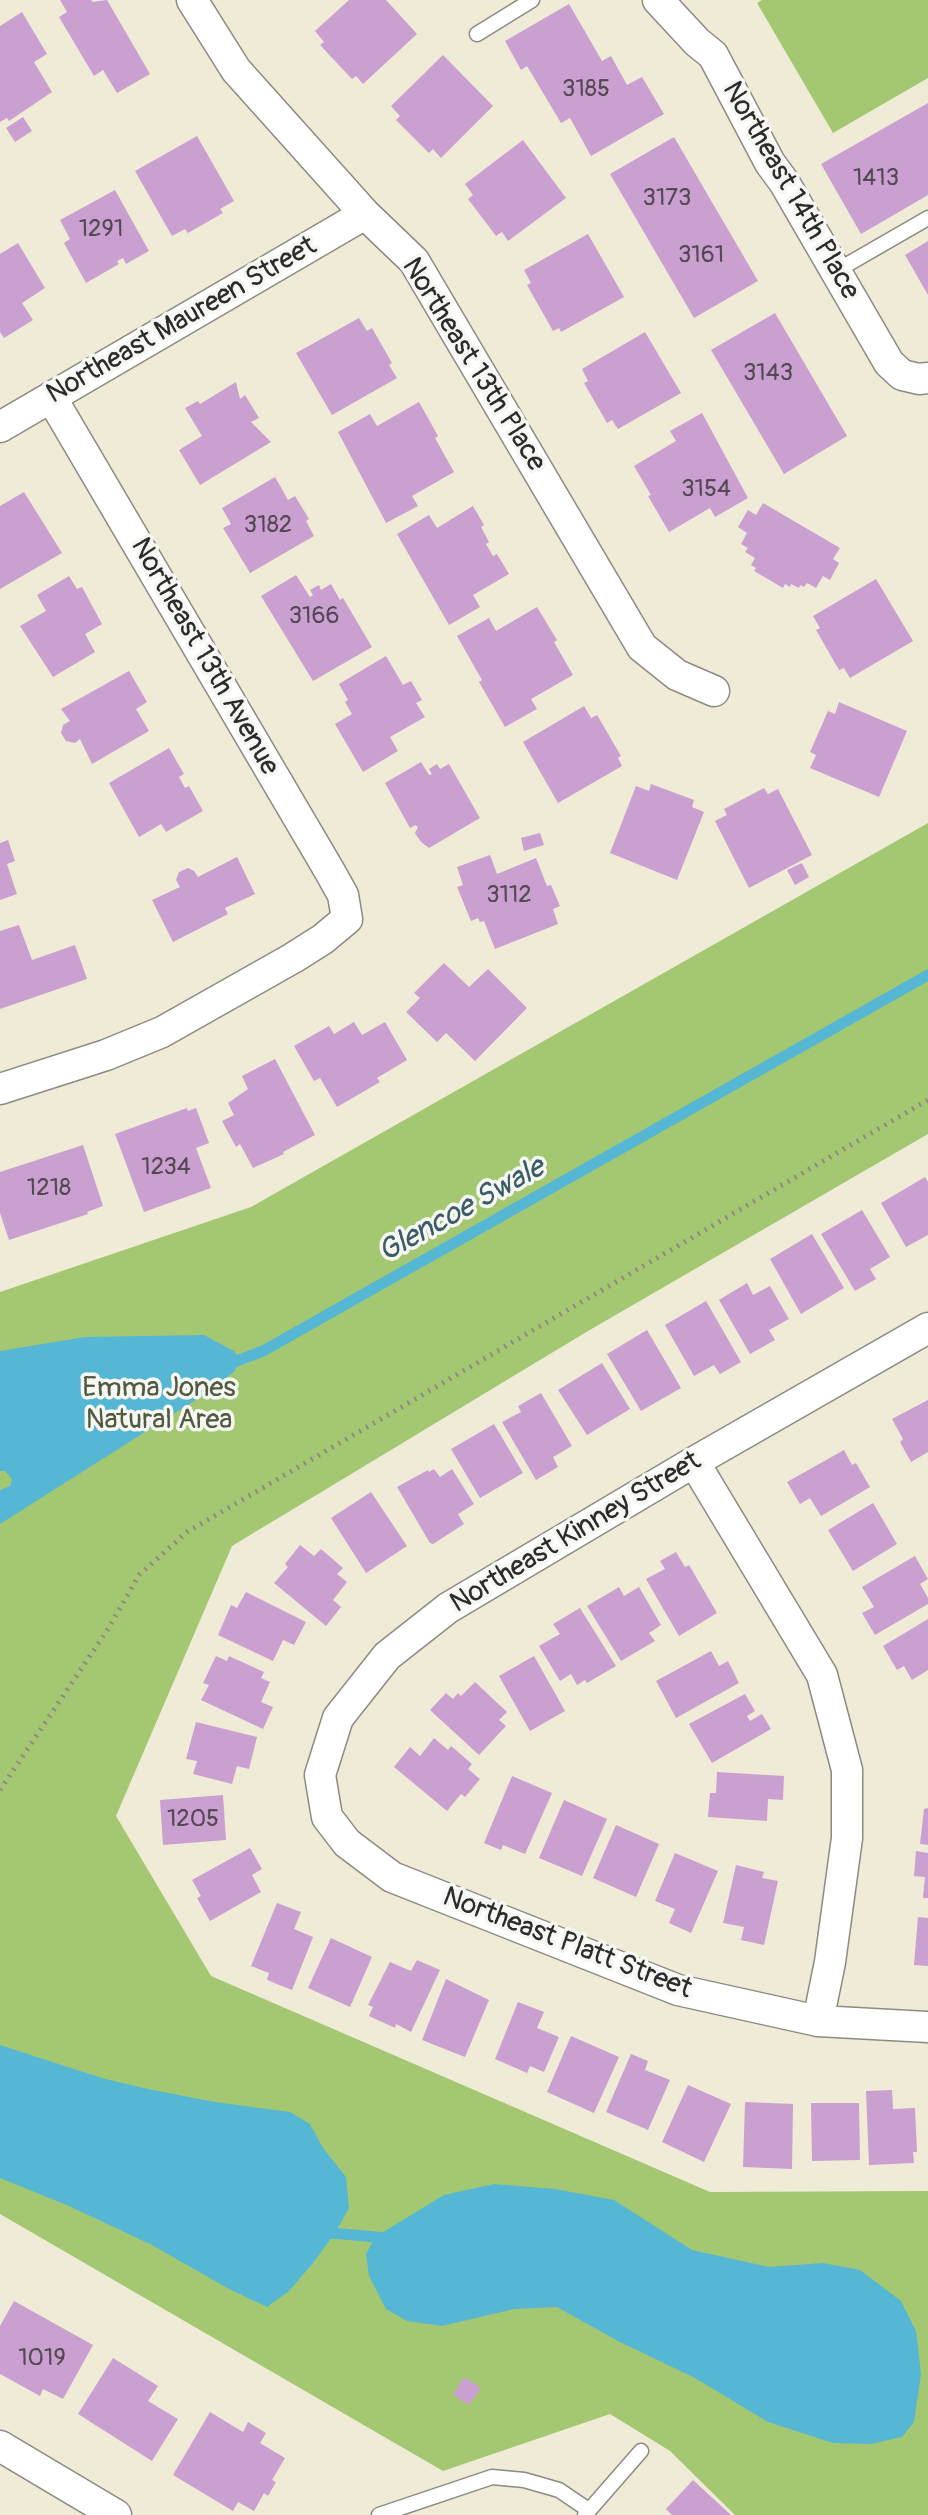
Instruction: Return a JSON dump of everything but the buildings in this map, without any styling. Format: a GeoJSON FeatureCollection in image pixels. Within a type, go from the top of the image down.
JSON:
{"type":"FeatureCollection","features":[{"type":"Feature","properties":{"kind":"street","name":"Northeast 13th Place"},"geometry":{"type":"LineString","coordinates":[[192,0],[236,70],[365,214],[414,261],[642,647],[677,675],[714,691]]}},
{"type":"Feature","properties":{"kind":"street","name":"Northeast 14th Place"},"geometry":{"type":"LineString","coordinates":[[658,0],[713,55],[770,163],[889,363],[902,375],[924,379]]}},
{"type":"Feature","properties":{"kind":"street","name":"Northeast Maureen Street"},"geometry":{"type":"LineString","coordinates":[[0,427],[365,214]]}},
{"type":"Feature","properties":{"kind":"street","name":"Northeast 13th Avenue"},"geometry":{"type":"LineString","coordinates":[[0,1089],[106,1055],[162,1032],[293,958],[347,919],[343,895],[329,870],[51,397]]}},
{"type":"Feature","properties":{"kind":"street","name":"Northeast Kinney Street"},"geometry":{"type":"LineString","coordinates":[[327,1817],[320,1775],[338,1718],[387,1656],[448,1608],[928,1328]]}},
{"type":"Feature","properties":{"kind":"street"},"geometry":{"type":"LineString","coordinates":[[694,1462],[822,1675],[847,1770],[847,1838],[830,1962],[818,2021]]}},
{"type":"Feature","properties":{"kind":"street","name":"Northeast Platt Street"},"geometry":{"type":"LineString","coordinates":[[327,1817],[347,1843],[392,1877],[678,1990],[818,2021],[928,2027]]}},
{"type":"Feature","properties":{"kind":"street"},"geometry":{"type":"LineString","coordinates":[[0,2446],[116,2515]]}},
{"type":"Feature","properties":{"kind":"lane"},"geometry":{"type":"LineString","coordinates":[[477,34],[532,0]]}},
{"type":"Feature","properties":{"kind":"lane"},"geometry":{"type":"LineString","coordinates":[[836,271],[928,218]]}},
{"type":"Feature","properties":{"kind":"lane"},"geometry":{"type":"LineString","coordinates":[[379,2515],[492,2477],[524,2480],[559,2490],[586,2512],[641,2451]]}},
{"type":"Feature","properties":{"kind":"path"},"geometry":{"type":"LineString","coordinates":[[0,1790],[108,1629],[139,1575],[187,1532],[928,1100]]}},
{"type":"Feature","properties":{"kind":"green space"},"geometry":{"type":"Polygon","coordinates":[[[762,0],[928,0],[928,78],[833,133],[757,3],[762,0]]]}},
{"type":"Feature","properties":{"kind":"green space","name":"Emma Jones Natural Area"},"geometry":{"type":"Polygon","coordinates":[[[928,823],[928,1134],[588,1331],[232,1546],[116,1816],[211,1976],[710,2192],[928,2191],[928,2515],[735,2515],[670,2451],[610,2414],[443,2471],[0,2214],[0,1292],[251,1207],[928,823]]]}},
{"type":"Feature","properties":{"kind":"water"},"geometry":{"type":"Polygon","coordinates":[[[204,1335],[234,1351],[239,1360],[235,1371],[197,1399],[0,1524],[0,1490],[10,1486],[12,1479],[5,1471],[0,1471],[0,1351],[85,1337],[204,1335]]]}},
{"type":"Feature","properties":{"kind":"water"},"geometry":{"type":"Polygon","coordinates":[[[0,2045],[105,2079],[148,2089],[290,2112],[310,2124],[323,2148],[346,2177],[349,2208],[313,2263],[289,2291],[267,2307],[152,2245],[0,2178],[0,2045]]]}},
{"type":"Feature","properties":{"kind":"water"},"geometry":{"type":"Polygon","coordinates":[[[494,2184],[555,2189],[614,2200],[692,2250],[769,2267],[823,2263],[860,2270],[901,2301],[916,2331],[921,2374],[914,2422],[902,2437],[871,2444],[833,2443],[768,2422],[695,2378],[557,2307],[514,2309],[442,2326],[407,2321],[386,2309],[369,2276],[366,2254],[375,2237],[444,2195],[494,2184]]]}},
{"type":"Feature","properties":{"kind":"waterway","name":"Glencoe Swale"},"geometry":{"type":"LineString","coordinates":[[226,1365],[263,1351],[928,975]]}},
{"type":"Feature","properties":{"kind":"waterway"},"geometry":{"type":"LineString","coordinates":[[320,2232],[387,2238]]}}]}
